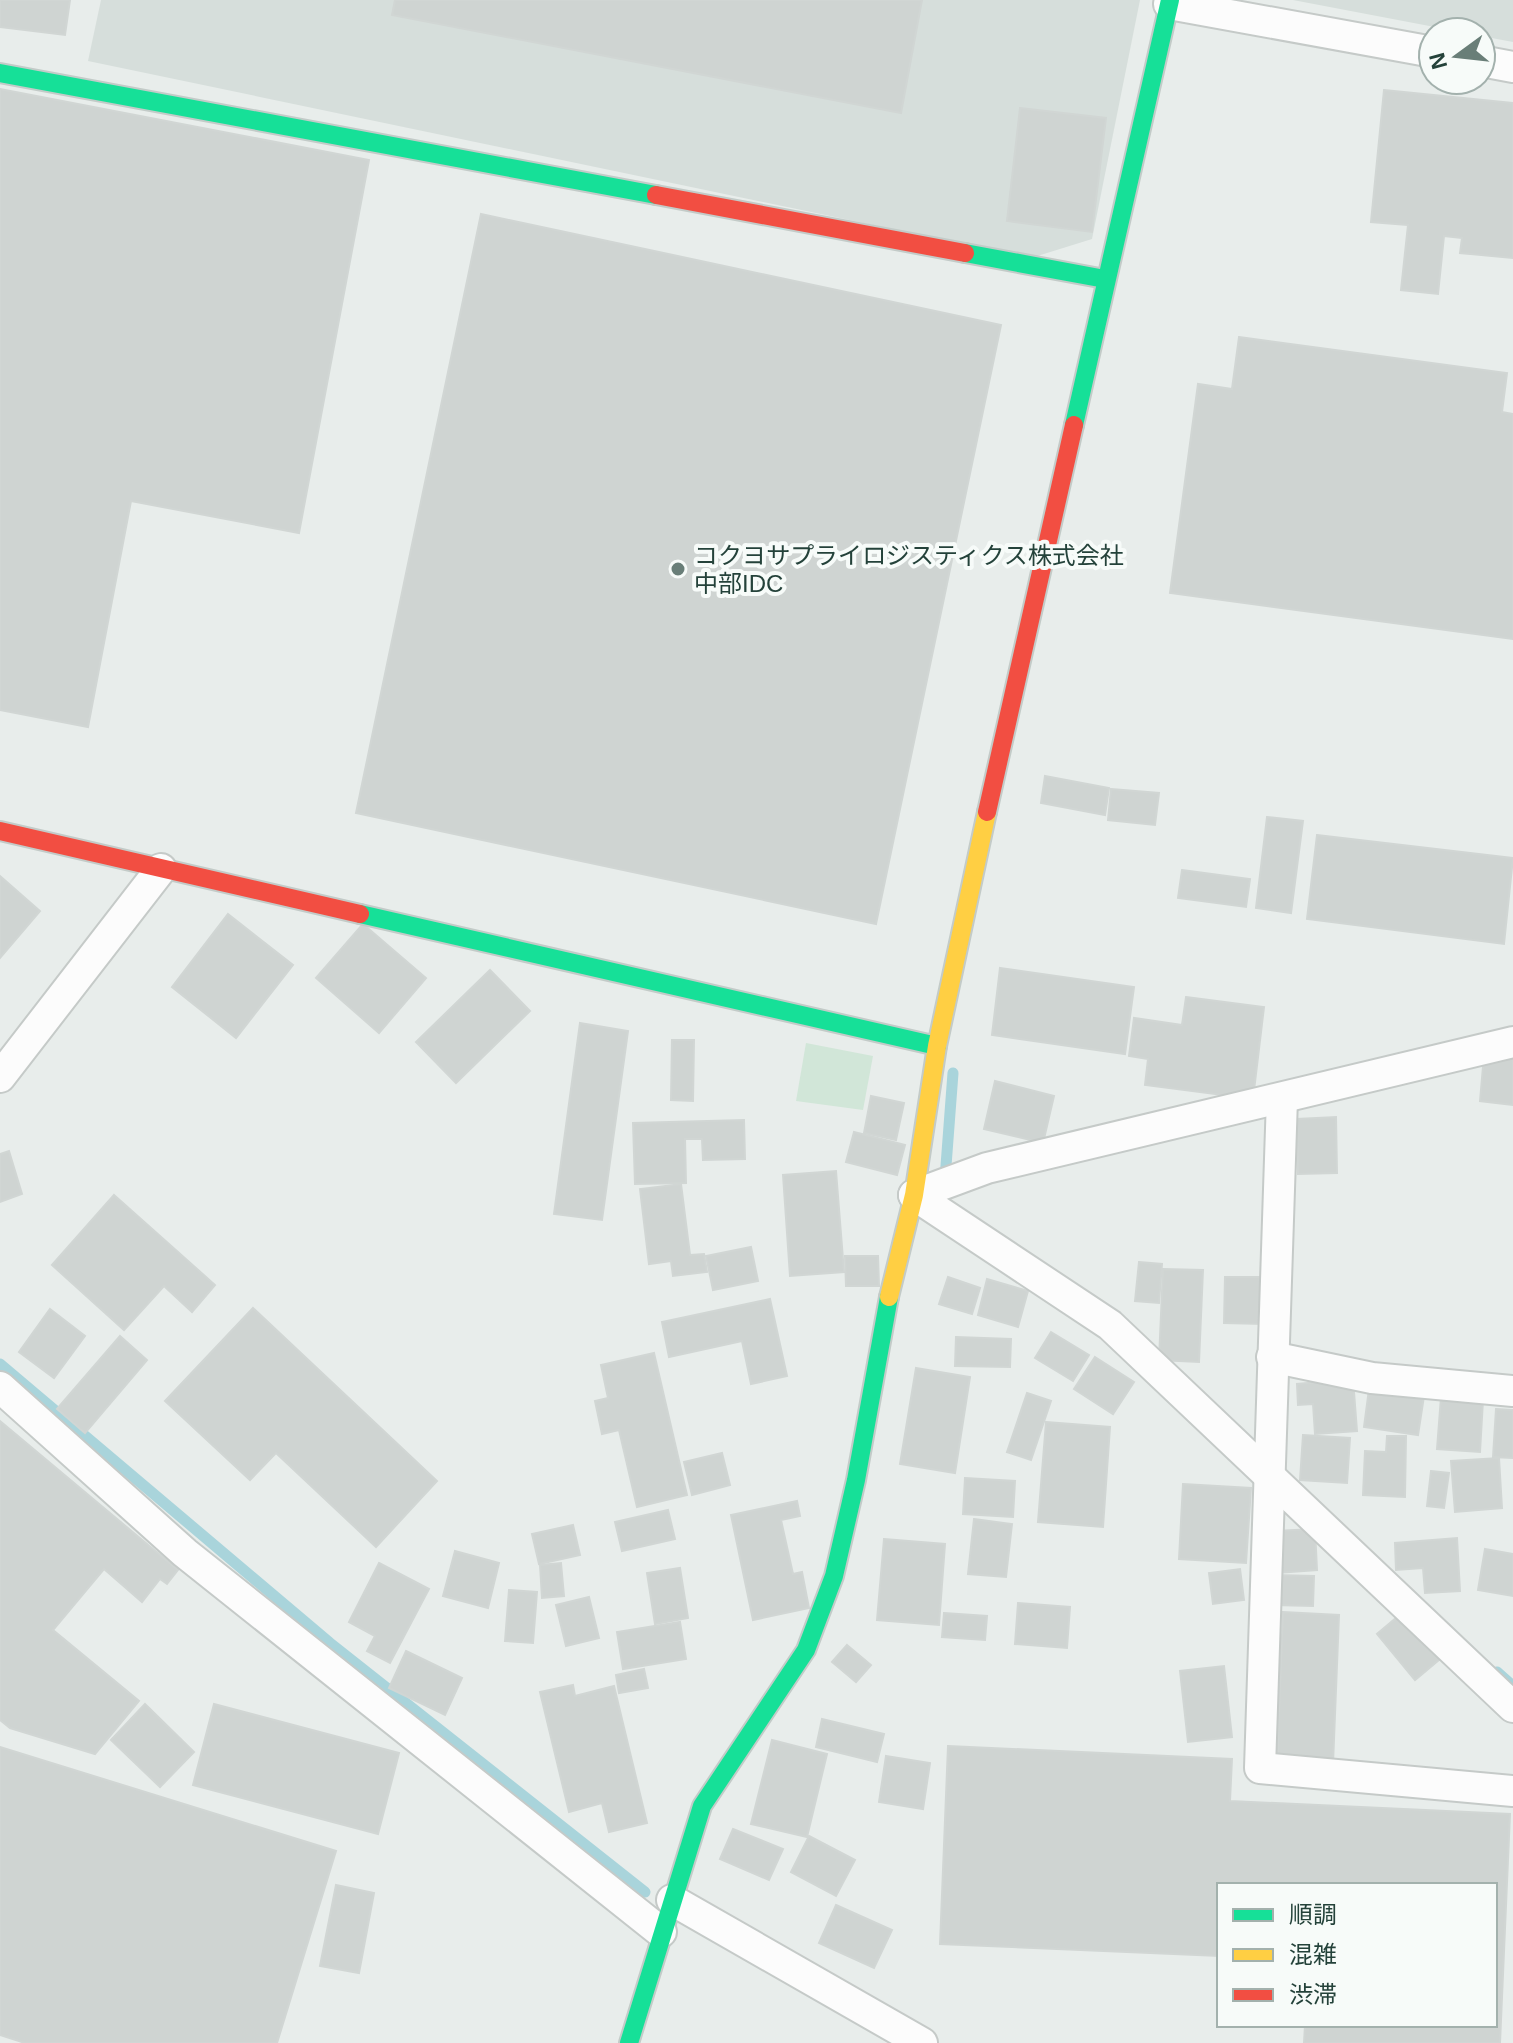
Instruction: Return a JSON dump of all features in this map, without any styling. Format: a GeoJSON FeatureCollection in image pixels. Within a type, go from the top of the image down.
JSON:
{"type":"FeatureCollection","features":[{"type":"Feature","properties":{"kind":"street"},"geometry":{"type":"LineString","coordinates":[[629,2043],[702,1806],[806,1650],[834,1576],[856,1480],[880,1337],[914,1195],[937,1046],[1105,279],[1170,2],[1417,49]]}},
{"type":"Feature","properties":{"kind":"street"},"geometry":{"type":"LineString","coordinates":[[0,73],[1105,279]]}},
{"type":"Feature","properties":{"kind":"street"},"geometry":{"type":"LineString","coordinates":[[0,831],[937,1046]]}},
{"type":"Feature","properties":{"kind":"street"},"geometry":{"type":"LineString","coordinates":[[0,1077],[161,869]]}},
{"type":"Feature","properties":{"kind":"street"},"geometry":{"type":"LineString","coordinates":[[914,1195],[987,1168],[1513,1042]]}},
{"type":"Feature","properties":{"kind":"street"},"geometry":{"type":"LineString","coordinates":[[1282,1098],[1260,1768],[1513,1791]]}},
{"type":"Feature","properties":{"kind":"street"},"geometry":{"type":"LineString","coordinates":[[914,1195],[1110,1325],[1268,1479],[1513,1707]]}},
{"type":"Feature","properties":{"kind":"street"},"geometry":{"type":"LineString","coordinates":[[1272,1357],[1372,1378],[1513,1391]]}},
{"type":"Feature","properties":{"kind":"street"},"geometry":{"type":"LineString","coordinates":[[0,1387],[185,1553],[661,1932]]}},
{"type":"Feature","properties":{"kind":"street"},"geometry":{"type":"LineString","coordinates":[[672,1900],[922,2043]]}},
{"type":"Feature","properties":{"kind":"shaded area"},"geometry":{"type":"Polygon","coordinates":[[[101,0],[1140,0],[1092,239],[1031,258],[88,61],[101,0]]]}},
{"type":"Feature","properties":{"kind":"shaded area"},"geometry":{"type":"Polygon","coordinates":[[[1293,0],[1513,0],[1513,42],[1497,39],[1497,16],[1417,16],[1417,24],[1293,0]]]}},
{"type":"Feature","properties":{"kind":"green space"},"geometry":{"type":"Polygon","coordinates":[[[806,1043],[873,1056],[863,1110],[796,1101],[806,1043]]]}},
{"type":"Feature","properties":{"kind":"building"},"geometry":{"type":"Polygon","coordinates":[[[0,0],[70,0],[65,35],[0,27],[0,0]]]}},
{"type":"Feature","properties":{"kind":"building"},"geometry":{"type":"Polygon","coordinates":[[[395,0],[922,0],[901,113],[392,15],[395,0]]]}},
{"type":"Feature","properties":{"kind":"building"},"geometry":{"type":"Polygon","coordinates":[[[0,89],[369,160],[299,533],[131,501],[88,727],[0,710],[0,89]]]}},
{"type":"Feature","properties":{"kind":"building"},"geometry":{"type":"Polygon","coordinates":[[[1384,90],[1417,93],[1417,96],[1513,103],[1513,258],[1460,253],[1462,238],[1444,236],[1438,294],[1401,290],[1408,225],[1371,222],[1384,90]]]}},
{"type":"Feature","properties":{"kind":"building"},"geometry":{"type":"Polygon","coordinates":[[[1020,108],[1106,118],[1092,232],[1007,221],[1020,108]]]}},
{"type":"Feature","properties":{"kind":"building","name":"コクヨサプライロジスティクス株式会社 中部IDC"},"geometry":{"type":"Polygon","coordinates":[[[481,214],[1001,325],[876,924],[356,813],[481,214]]]}},
{"type":"Feature","properties":{"kind":"building"},"geometry":{"type":"Polygon","coordinates":[[[1239,337],[1507,373],[1502,412],[1513,414],[1513,639],[1170,593],[1198,384],[1232,389],[1239,337]]]}},
{"type":"Feature","properties":{"kind":"building"},"geometry":{"type":"Polygon","coordinates":[[[1045,776],[1109,788],[1105,815],[1041,803],[1045,776]]]}},
{"type":"Feature","properties":{"kind":"building"},"geometry":{"type":"Polygon","coordinates":[[[1111,789],[1159,793],[1155,825],[1108,820],[1111,789]]]}},
{"type":"Feature","properties":{"kind":"building"},"geometry":{"type":"Polygon","coordinates":[[[1267,817],[1303,821],[1291,913],[1256,908],[1267,817]]]}},
{"type":"Feature","properties":{"kind":"building"},"geometry":{"type":"Polygon","coordinates":[[[1317,835],[1513,858],[1504,944],[1307,919],[1317,835]]]}},
{"type":"Feature","properties":{"kind":"building"},"geometry":{"type":"Polygon","coordinates":[[[1182,870],[1250,879],[1246,907],[1178,898],[1182,870]]]}},
{"type":"Feature","properties":{"kind":"building"},"geometry":{"type":"Polygon","coordinates":[[[0,876],[40,911],[0,958],[0,876]]]}},
{"type":"Feature","properties":{"kind":"building"},"geometry":{"type":"Polygon","coordinates":[[[228,914],[293,965],[236,1038],[172,987],[228,914]]]}},
{"type":"Feature","properties":{"kind":"building"},"geometry":{"type":"Polygon","coordinates":[[[363,924],[426,978],[379,1033],[316,978],[363,924]]]}},
{"type":"Feature","properties":{"kind":"building"},"geometry":{"type":"Polygon","coordinates":[[[1000,968],[1134,987],[1125,1054],[992,1035],[1000,968]]]}},
{"type":"Feature","properties":{"kind":"building"},"geometry":{"type":"Polygon","coordinates":[[[490,970],[530,1011],[456,1083],[416,1042],[490,970]]]}},
{"type":"Feature","properties":{"kind":"building"},"geometry":{"type":"Polygon","coordinates":[[[1186,997],[1264,1007],[1253,1099],[1145,1085],[1148,1059],[1129,1056],[1134,1018],[1182,1025],[1186,997]]]}},
{"type":"Feature","properties":{"kind":"building"},"geometry":{"type":"Polygon","coordinates":[[[580,1023],[628,1031],[602,1220],[554,1214],[580,1023]]]}},
{"type":"Feature","properties":{"kind":"building"},"geometry":{"type":"Polygon","coordinates":[[[672,1040],[694,1040],[693,1101],[671,1100],[672,1040]]]}},
{"type":"Feature","properties":{"kind":"building"},"geometry":{"type":"Polygon","coordinates":[[[1484,1055],[1513,1058],[1513,1105],[1480,1101],[1484,1055]]]}},
{"type":"Feature","properties":{"kind":"building"},"geometry":{"type":"Polygon","coordinates":[[[995,1081],[1054,1096],[1043,1143],[984,1129],[995,1081]]]}},
{"type":"Feature","properties":{"kind":"building"},"geometry":{"type":"Polygon","coordinates":[[[871,1096],[904,1103],[896,1140],[864,1133],[871,1096]]]}},
{"type":"Feature","properties":{"kind":"building"},"geometry":{"type":"Polygon","coordinates":[[[1336,1117],[1337,1173],[1298,1174],[1297,1119],[1336,1117]]]}},
{"type":"Feature","properties":{"kind":"building"},"geometry":{"type":"Polygon","coordinates":[[[744,1120],[745,1159],[703,1160],[702,1139],[685,1139],[686,1183],[635,1184],[633,1123],[744,1120]]]}},
{"type":"Feature","properties":{"kind":"building"},"geometry":{"type":"Polygon","coordinates":[[[854,1132],[905,1145],[897,1175],[846,1162],[854,1132]]]}},
{"type":"Feature","properties":{"kind":"building"},"geometry":{"type":"Polygon","coordinates":[[[9,1151],[22,1194],[0,1202],[0,1154],[9,1151]]]}},
{"type":"Feature","properties":{"kind":"building"},"geometry":{"type":"Polygon","coordinates":[[[836,1171],[844,1272],[790,1276],[783,1175],[836,1171]]]}},
{"type":"Feature","properties":{"kind":"building"},"geometry":{"type":"Polygon","coordinates":[[[681,1184],[690,1255],[704,1254],[707,1272],[673,1276],[671,1261],[649,1264],[640,1189],[681,1184]]]}},
{"type":"Feature","properties":{"kind":"building"},"geometry":{"type":"Polygon","coordinates":[[[114,1195],[215,1285],[192,1312],[164,1286],[124,1330],[52,1265],[114,1195]]]}},
{"type":"Feature","properties":{"kind":"building"},"geometry":{"type":"Polygon","coordinates":[[[751,1247],[758,1281],[713,1290],[706,1256],[751,1247]]]}},
{"type":"Feature","properties":{"kind":"building"},"geometry":{"type":"Polygon","coordinates":[[[845,1256],[878,1256],[879,1286],[846,1286],[845,1256]]]}},
{"type":"Feature","properties":{"kind":"building"},"geometry":{"type":"Polygon","coordinates":[[[1139,1262],[1162,1264],[1159,1303],[1135,1301],[1139,1262]]]}},
{"type":"Feature","properties":{"kind":"building"},"geometry":{"type":"Polygon","coordinates":[[[1163,1269],[1203,1270],[1199,1362],[1159,1360],[1163,1269]]]}},
{"type":"Feature","properties":{"kind":"building"},"geometry":{"type":"Polygon","coordinates":[[[948,1277],[980,1288],[972,1314],[939,1304],[948,1277]]]}},
{"type":"Feature","properties":{"kind":"building"},"geometry":{"type":"Polygon","coordinates":[[[1225,1277],[1265,1277],[1264,1324],[1224,1323],[1225,1277]]]}},
{"type":"Feature","properties":{"kind":"building"},"geometry":{"type":"Polygon","coordinates":[[[987,1279],[1028,1291],[1018,1327],[978,1315],[987,1279]]]}},
{"type":"Feature","properties":{"kind":"building"},"geometry":{"type":"Polygon","coordinates":[[[770,1299],[787,1376],[751,1384],[742,1341],[669,1357],[662,1322],[770,1299]]]}},
{"type":"Feature","properties":{"kind":"building"},"geometry":{"type":"Polygon","coordinates":[[[253,1308],[437,1481],[376,1547],[276,1453],[250,1480],[165,1401],[253,1308]]]}},
{"type":"Feature","properties":{"kind":"building"},"geometry":{"type":"Polygon","coordinates":[[[50,1309],[85,1336],[54,1378],[19,1352],[50,1309]]]}},
{"type":"Feature","properties":{"kind":"building"},"geometry":{"type":"Polygon","coordinates":[[[1051,1332],[1089,1355],[1073,1381],[1035,1358],[1051,1332]]]}},
{"type":"Feature","properties":{"kind":"building"},"geometry":{"type":"Polygon","coordinates":[[[120,1336],[147,1360],[85,1433],[57,1409],[120,1336]]]}},
{"type":"Feature","properties":{"kind":"building"},"geometry":{"type":"Polygon","coordinates":[[[956,1337],[1011,1339],[1010,1367],[955,1366],[956,1337]]]}},
{"type":"Feature","properties":{"kind":"building"},"geometry":{"type":"Polygon","coordinates":[[[654,1353],[687,1495],[637,1507],[619,1430],[602,1434],[595,1401],[608,1398],[601,1365],[654,1353]]]}},
{"type":"Feature","properties":{"kind":"building"},"geometry":{"type":"Polygon","coordinates":[[[1095,1357],[1134,1382],[1113,1414],[1074,1389],[1095,1357]]]}},
{"type":"Feature","properties":{"kind":"building"},"geometry":{"type":"Polygon","coordinates":[[[916,1368],[970,1377],[955,1473],[900,1464],[916,1368]]]}},
{"type":"Feature","properties":{"kind":"building"},"geometry":{"type":"Polygon","coordinates":[[[1353,1379],[1357,1431],[1315,1434],[1313,1404],[1298,1405],[1297,1384],[1353,1379]]]}},
{"type":"Feature","properties":{"kind":"building"},"geometry":{"type":"Polygon","coordinates":[[[1369,1389],[1424,1396],[1418,1435],[1364,1427],[1369,1389]]]}},
{"type":"Feature","properties":{"kind":"building"},"geometry":{"type":"Polygon","coordinates":[[[1027,1393],[1051,1401],[1031,1460],[1007,1452],[1027,1393]]]}},
{"type":"Feature","properties":{"kind":"building"},"geometry":{"type":"Polygon","coordinates":[[[1441,1397],[1483,1400],[1480,1452],[1437,1449],[1441,1397]]]}},
{"type":"Feature","properties":{"kind":"building"},"geometry":{"type":"Polygon","coordinates":[[[1496,1409],[1513,1410],[1513,1458],[1493,1457],[1496,1409]]]}},
{"type":"Feature","properties":{"kind":"building"},"geometry":{"type":"Polygon","coordinates":[[[0,1421],[178,1570],[167,1584],[160,1579],[142,1602],[104,1569],[53,1630],[139,1701],[95,1754],[10,1728],[0,1720],[0,1421]]]}},
{"type":"Feature","properties":{"kind":"building"},"geometry":{"type":"Polygon","coordinates":[[[1046,1422],[1110,1427],[1103,1527],[1038,1522],[1046,1422]]]}},
{"type":"Feature","properties":{"kind":"building"},"geometry":{"type":"Polygon","coordinates":[[[1303,1435],[1350,1438],[1347,1483],[1300,1480],[1303,1435]]]}},
{"type":"Feature","properties":{"kind":"building"},"geometry":{"type":"Polygon","coordinates":[[[1387,1436],[1406,1436],[1405,1497],[1363,1495],[1365,1451],[1386,1452],[1387,1436]]]}},
{"type":"Feature","properties":{"kind":"building"},"geometry":{"type":"Polygon","coordinates":[[[722,1453],[730,1485],[692,1495],[684,1462],[722,1453]]]}},
{"type":"Feature","properties":{"kind":"building"},"geometry":{"type":"Polygon","coordinates":[[[1499,1458],[1502,1508],[1455,1512],[1451,1461],[1499,1458]]]}},
{"type":"Feature","properties":{"kind":"building"},"geometry":{"type":"Polygon","coordinates":[[[1431,1471],[1449,1473],[1444,1508],[1427,1506],[1431,1471]]]}},
{"type":"Feature","properties":{"kind":"building"},"geometry":{"type":"Polygon","coordinates":[[[965,1478],[1015,1481],[1013,1517],[963,1514],[965,1478]]]}},
{"type":"Feature","properties":{"kind":"building"},"geometry":{"type":"Polygon","coordinates":[[[1183,1484],[1251,1488],[1246,1563],[1179,1559],[1183,1484]]]}},
{"type":"Feature","properties":{"kind":"building"},"geometry":{"type":"Polygon","coordinates":[[[797,1501],[800,1516],[781,1520],[793,1574],[802,1572],[809,1608],[753,1620],[731,1515],[797,1501]]]}},
{"type":"Feature","properties":{"kind":"building"},"geometry":{"type":"Polygon","coordinates":[[[668,1510],[675,1539],[622,1551],[615,1522],[668,1510]]]}},
{"type":"Feature","properties":{"kind":"building"},"geometry":{"type":"Polygon","coordinates":[[[974,1519],[1012,1524],[1006,1577],[968,1574],[974,1519]]]}},
{"type":"Feature","properties":{"kind":"building"},"geometry":{"type":"Polygon","coordinates":[[[573,1525],[580,1555],[539,1564],[532,1534],[573,1525]]]}},
{"type":"Feature","properties":{"kind":"building"},"geometry":{"type":"Polygon","coordinates":[[[1315,1529],[1317,1570],[1277,1573],[1275,1531],[1315,1529]]]}},
{"type":"Feature","properties":{"kind":"building"},"geometry":{"type":"Polygon","coordinates":[[[1457,1538],[1460,1591],[1425,1593],[1423,1568],[1396,1570],[1395,1543],[1457,1538]]]}},
{"type":"Feature","properties":{"kind":"building"},"geometry":{"type":"Polygon","coordinates":[[[884,1539],[945,1544],[939,1625],[877,1620],[884,1539]]]}},
{"type":"Feature","properties":{"kind":"building"},"geometry":{"type":"Polygon","coordinates":[[[1485,1549],[1513,1554],[1513,1596],[1478,1590],[1485,1549]]]}},
{"type":"Feature","properties":{"kind":"building"},"geometry":{"type":"Polygon","coordinates":[[[455,1551],[499,1563],[488,1608],[443,1596],[455,1551]]]}},
{"type":"Feature","properties":{"kind":"building"},"geometry":{"type":"Polygon","coordinates":[[[379,1563],[429,1589],[390,1663],[367,1651],[375,1636],[349,1622],[379,1563]]]}},
{"type":"Feature","properties":{"kind":"building"},"geometry":{"type":"Polygon","coordinates":[[[561,1563],[564,1596],[542,1598],[540,1565],[561,1563]]]}},
{"type":"Feature","properties":{"kind":"building"},"geometry":{"type":"Polygon","coordinates":[[[680,1568],[688,1618],[655,1624],[647,1573],[680,1568]]]}},
{"type":"Feature","properties":{"kind":"building"},"geometry":{"type":"Polygon","coordinates":[[[1240,1569],[1244,1600],[1213,1604],[1209,1573],[1240,1569]]]}},
{"type":"Feature","properties":{"kind":"building"},"geometry":{"type":"Polygon","coordinates":[[[1274,1575],[1314,1576],[1313,1606],[1274,1605],[1274,1575]]]}},
{"type":"Feature","properties":{"kind":"building"},"geometry":{"type":"Polygon","coordinates":[[[509,1590],[537,1592],[533,1643],[505,1641],[509,1590]]]}},
{"type":"Feature","properties":{"kind":"building"},"geometry":{"type":"Polygon","coordinates":[[[589,1597],[599,1638],[566,1646],[556,1605],[589,1597]]]}},
{"type":"Feature","properties":{"kind":"building"},"geometry":{"type":"Polygon","coordinates":[[[1018,1603],[1070,1607],[1067,1648],[1015,1644],[1018,1603]]]}},
{"type":"Feature","properties":{"kind":"building"},"geometry":{"type":"Polygon","coordinates":[[[1283,1612],[1339,1615],[1333,1764],[1277,1762],[1283,1612]]]}},
{"type":"Feature","properties":{"kind":"building"},"geometry":{"type":"Polygon","coordinates":[[[944,1613],[987,1616],[985,1640],[942,1637],[944,1613]]]}},
{"type":"Feature","properties":{"kind":"building"},"geometry":{"type":"Polygon","coordinates":[[[1402,1613],[1440,1659],[1415,1680],[1377,1634],[1402,1613]]]}},
{"type":"Feature","properties":{"kind":"building"},"geometry":{"type":"Polygon","coordinates":[[[680,1622],[686,1659],[623,1669],[617,1632],[680,1622]]]}},
{"type":"Feature","properties":{"kind":"building"},"geometry":{"type":"Polygon","coordinates":[[[847,1645],[871,1665],[856,1682],[832,1662],[847,1645]]]}},
{"type":"Feature","properties":{"kind":"building"},"geometry":{"type":"Polygon","coordinates":[[[406,1651],[462,1678],[445,1715],[389,1688],[406,1651]]]}},
{"type":"Feature","properties":{"kind":"building"},"geometry":{"type":"Polygon","coordinates":[[[1224,1666],[1232,1737],[1188,1742],[1180,1671],[1224,1666]]]}},
{"type":"Feature","properties":{"kind":"building"},"geometry":{"type":"Polygon","coordinates":[[[644,1669],[648,1688],[619,1693],[616,1675],[644,1669]]]}},
{"type":"Feature","properties":{"kind":"building"},"geometry":{"type":"Polygon","coordinates":[[[573,1685],[575,1696],[614,1686],[647,1823],[609,1832],[602,1803],[569,1812],[540,1692],[573,1685]]]}},
{"type":"Feature","properties":{"kind":"building"},"geometry":{"type":"Polygon","coordinates":[[[145,1704],[194,1752],[160,1787],[111,1740],[145,1704]]]}},
{"type":"Feature","properties":{"kind":"building"},"geometry":{"type":"Polygon","coordinates":[[[214,1704],[399,1753],[378,1834],[193,1785],[214,1704]]]}},
{"type":"Feature","properties":{"kind":"building"},"geometry":{"type":"Polygon","coordinates":[[[822,1719],[884,1734],[877,1762],[816,1747],[822,1719]]]}},
{"type":"Feature","properties":{"kind":"building"},"geometry":{"type":"Polygon","coordinates":[[[772,1740],[827,1754],[807,1837],[751,1824],[772,1740]]]}},
{"type":"Feature","properties":{"kind":"building"},"geometry":{"type":"Polygon","coordinates":[[[948,1746],[1232,1759],[1230,1801],[1510,1814],[1500,2043],[1304,2043],[1305,2027],[1497,2027],[1497,1883],[1217,1883],[1217,1956],[940,1944],[948,1746]]]}},
{"type":"Feature","properties":{"kind":"building"},"geometry":{"type":"Polygon","coordinates":[[[0,1747],[336,1851],[277,2043],[25,2043],[0,2035],[0,1747]]]}},
{"type":"Feature","properties":{"kind":"building"},"geometry":{"type":"Polygon","coordinates":[[[886,1756],[930,1763],[923,1809],[879,1802],[886,1756]]]}},
{"type":"Feature","properties":{"kind":"building"},"geometry":{"type":"Polygon","coordinates":[[[733,1829],[783,1849],[769,1880],[720,1859],[733,1829]]]}},
{"type":"Feature","properties":{"kind":"building"},"geometry":{"type":"Polygon","coordinates":[[[809,1836],[855,1860],[836,1896],[791,1872],[809,1836]]]}},
{"type":"Feature","properties":{"kind":"building"},"geometry":{"type":"Polygon","coordinates":[[[336,1885],[374,1893],[359,1973],[320,1966],[336,1885]]]}},
{"type":"Feature","properties":{"kind":"building"},"geometry":{"type":"Polygon","coordinates":[[[836,1905],[892,1930],[874,1968],[819,1943],[836,1905]]]}},
{"type":"Feature","properties":{"kind":"waterway"},"geometry":{"type":"LineString","coordinates":[[945,1179],[953,1073]]}},
{"type":"Feature","properties":{"kind":"waterway"},"geometry":{"type":"LineString","coordinates":[[0,1364],[330,1643],[645,1892]]}},
{"type":"Feature","properties":{"kind":"waterway"},"geometry":{"type":"LineString","coordinates":[[1497,1672],[1513,1686]]}},
{"type":"Feature","properties":{"kind":"traffic: fast"},"geometry":{"type":"LineString","coordinates":[[1074,425],[1170,0]]}},
{"type":"Feature","properties":{"kind":"traffic: fast"},"geometry":{"type":"LineString","coordinates":[[0,73],[656,195]]}},
{"type":"Feature","properties":{"kind":"traffic: fast"},"geometry":{"type":"LineString","coordinates":[[965,253],[1105,279]]}},
{"type":"Feature","properties":{"kind":"traffic: fast"},"geometry":{"type":"LineString","coordinates":[[360,914],[937,1046]]}},
{"type":"Feature","properties":{"kind":"traffic: fast"},"geometry":{"type":"LineString","coordinates":[[629,2043],[702,1806],[806,1650],[834,1576],[856,1480],[889,1297]]}},
{"type":"Feature","properties":{"kind":"traffic: slow"},"geometry":{"type":"LineString","coordinates":[[889,1297],[914,1195],[937,1046],[987,812]]}},
{"type":"Feature","properties":{"kind":"traffic: jam"},"geometry":{"type":"LineString","coordinates":[[656,195],[965,253]]}},
{"type":"Feature","properties":{"kind":"traffic: jam"},"geometry":{"type":"LineString","coordinates":[[987,812],[1074,425]]}},
{"type":"Feature","properties":{"kind":"traffic: jam"},"geometry":{"type":"LineString","coordinates":[[0,831],[360,914]]}},
{"type":"Feature","properties":{"kind":"place","name":"コクヨサプライロジスティクス株式会社 中部IDC"},"geometry":{"type":"Point","coordinates":[678,569]}}]}
